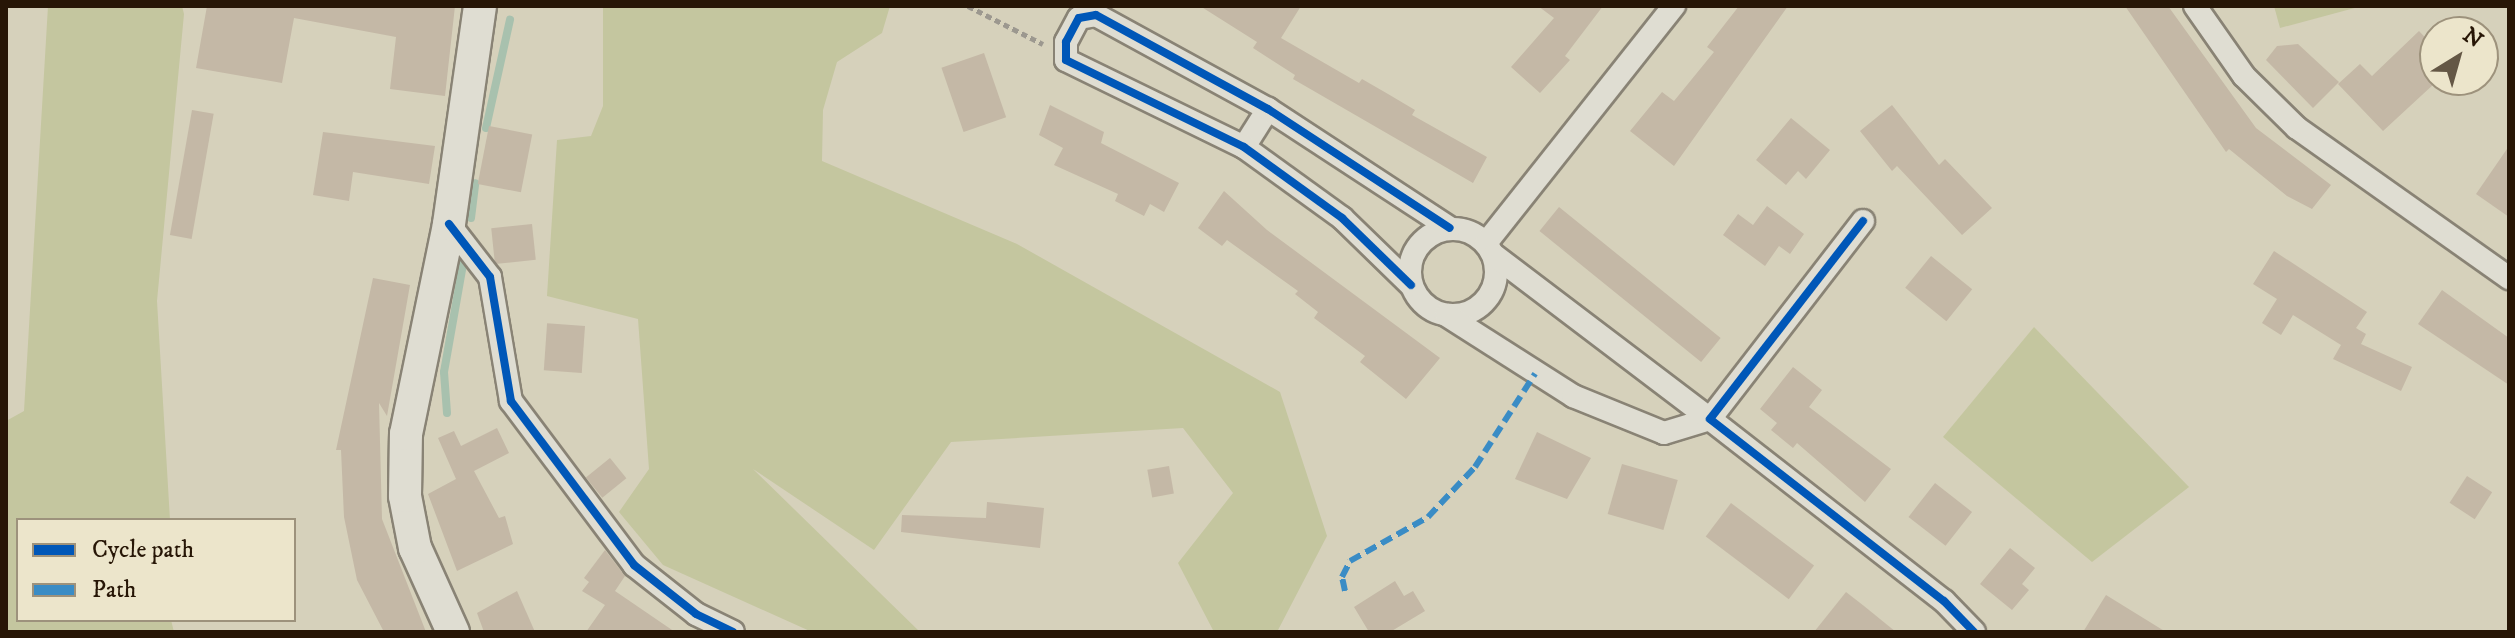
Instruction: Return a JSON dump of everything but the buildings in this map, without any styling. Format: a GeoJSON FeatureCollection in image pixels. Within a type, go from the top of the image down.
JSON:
{"type":"FeatureCollection","features":[{"type":"Feature","properties":{"kind":"main road"},"geometry":{"type":"LineString","coordinates":[[453,632],[415,548],[405,496],[406,434],[449,224],[480,6]]}},
{"type":"Feature","properties":{"kind":"street"},"geometry":{"type":"LineString","coordinates":[[1446,315],[1462,315],[1490,295],[1490,249],[1674,6]]}},
{"type":"Feature","properties":{"kind":"street"},"geometry":{"type":"LineString","coordinates":[[2195,6],[2272,106],[2359,173],[2509,278]]}},
{"type":"Feature","properties":{"kind":"street"},"geometry":{"type":"LineString","coordinates":[[1863,221],[1710,419],[1664,433],[1573,396],[1419,300],[1411,285],[1342,218],[1244,147],[1066,60],[1066,42],[1079,18],[1096,15],[1268,109],[1450,228],[1463,229],[1710,419],[1944,601],[1974,632]]}},
{"type":"Feature","properties":{"kind":"street"},"geometry":{"type":"LineString","coordinates":[[1244,147],[1268,109]]}},
{"type":"Feature","properties":{"kind":"street"},"geometry":{"type":"LineString","coordinates":[[449,224],[490,277],[511,401],[634,565],[696,614],[733,632]]}},
{"type":"Feature","properties":{"kind":"street"},"geometry":{"type":"LineString","coordinates":[[1411,285],[1409,269],[1421,242],[1450,228]]}},
{"type":"Feature","properties":{"kind":"path"},"geometry":{"type":"LineString","coordinates":[[968,6],[1066,60]]}},
{"type":"Feature","properties":{"kind":"green space"},"geometry":{"type":"Polygon","coordinates":[[[48,6],[182,6],[184,14],[157,301],[170,518],[16,518],[16,622],[172,622],[174,632],[6,632],[6,421],[24,411],[48,6]]]}},
{"type":"Feature","properties":{"kind":"green space"},"geometry":{"type":"Polygon","coordinates":[[[603,6],[890,6],[882,33],[837,62],[823,110],[822,161],[1017,244],[1280,392],[1327,536],[1277,632],[1214,632],[1178,563],[1233,493],[1183,428],[951,442],[874,550],[753,469],[920,632],[812,632],[663,565],[619,512],[649,469],[638,319],[547,296],[557,140],[591,136],[603,106],[603,6]]]}},
{"type":"Feature","properties":{"kind":"green space"},"geometry":{"type":"Polygon","coordinates":[[[2274,6],[2362,6],[2280,28],[2274,6]]]}},
{"type":"Feature","properties":{"kind":"green space"},"geometry":{"type":"Polygon","coordinates":[[[2034,327],[2189,487],[2092,562],[1943,437],[2034,327]]]}},
{"type":"Feature","properties":{"kind":"waterway"},"geometry":{"type":"LineString","coordinates":[[486,128],[510,20]]}},
{"type":"Feature","properties":{"kind":"waterway"},"geometry":{"type":"LineString","coordinates":[[471,218],[475,183]]}},
{"type":"Feature","properties":{"kind":"waterway"},"geometry":{"type":"LineString","coordinates":[[447,413],[444,372],[464,258]]}},
{"type":"Feature","properties":{"kind":"marked path"},"geometry":{"type":"LineString","coordinates":[[1345,591],[1342,577],[1350,561],[1428,517],[1475,467],[1535,374]]}},
{"type":"Feature","properties":{"kind":"cycle path"},"geometry":{"type":"LineString","coordinates":[[1411,285],[1342,218],[1244,147],[1066,60],[1066,42],[1079,18],[1096,15],[1268,109],[1450,228]]}},
{"type":"Feature","properties":{"kind":"cycle path"},"geometry":{"type":"LineString","coordinates":[[1863,221],[1710,419],[1944,601],[1974,632]]}},
{"type":"Feature","properties":{"kind":"cycle path"},"geometry":{"type":"LineString","coordinates":[[449,224],[490,277],[511,401],[634,565],[696,614],[733,632]]}}]}
